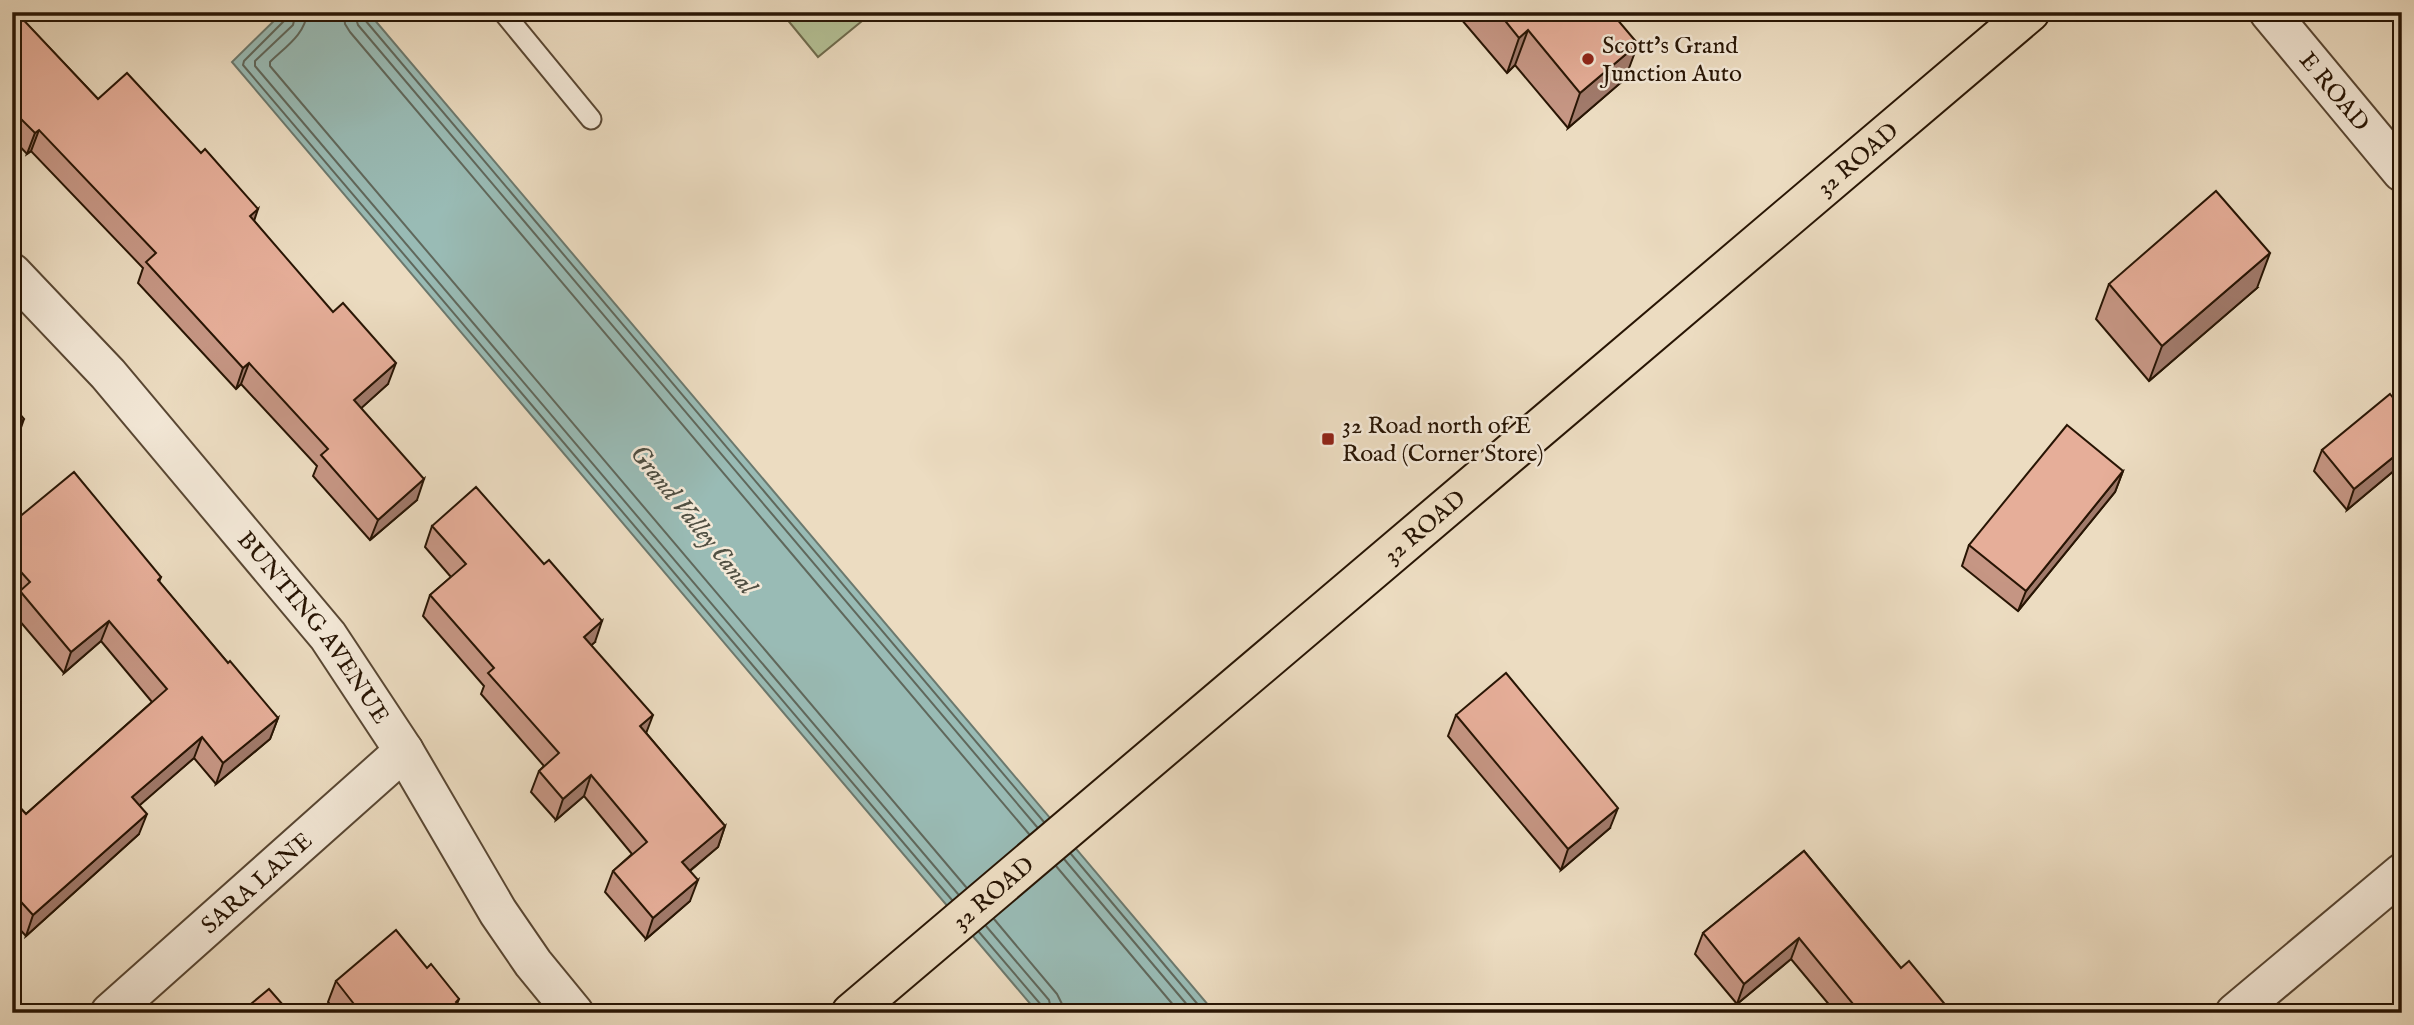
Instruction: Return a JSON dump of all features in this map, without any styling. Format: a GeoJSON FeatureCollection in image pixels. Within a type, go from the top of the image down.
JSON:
{"type":"FeatureCollection","features":[{"type":"Feature","properties":{"kind":"main road","name":"32 ROAD"},"geometry":{"type":"LineString","coordinates":[[850,1013],[2031,12]]}},
{"type":"Feature","properties":{"kind":"street","name":"E ROAD"},"geometry":{"type":"LineString","coordinates":[[2269,12],[2402,172]]}},
{"type":"Feature","properties":{"kind":"street","name":"BUNTING AVENUE"},"geometry":{"type":"LineString","coordinates":[[12,273],[108,374],[328,636],[404,751],[498,912],[533,963],[574,1013]]}},
{"type":"Feature","properties":{"kind":"street","name":"SARA LANE"},"geometry":{"type":"LineString","coordinates":[[110,1013],[404,751]]}},
{"type":"Feature","properties":{"kind":"street"},"geometry":{"type":"LineString","coordinates":[[2235,1013],[2402,873]]}},
{"type":"Feature","properties":{"kind":"lane"},"geometry":{"type":"LineString","coordinates":[[508,14],[591,119]]}},
{"type":"Feature","properties":{"kind":"green space"},"geometry":{"type":"Polygon","coordinates":[[[781,12],[873,12],[818,57],[781,12]]]}},
{"type":"Feature","properties":{"kind":"water","name":"Grand Valley Canal"},"geometry":{"type":"Polygon","coordinates":[[[283,12],[368,12],[1215,1013],[1038,1013],[232,62],[283,12]]]}},
{"type":"Feature","properties":{"kind":"building"},"geometry":{"type":"Polygon","coordinates":[[[12,12],[16,12],[98,99],[127,73],[201,153],[205,149],[258,209],[250,216],[333,312],[343,303],[396,363],[354,400],[424,479],[378,520],[321,455],[328,449],[249,363],[243,368],[146,262],[156,253],[39,130],[35,133],[12,110],[12,12]]]}},
{"type":"Feature","properties":{"kind":"building"},"geometry":{"type":"Polygon","coordinates":[[[1498,12],[1611,12],[1638,44],[1580,93],[1528,30],[1519,38],[1498,12]]]}},
{"type":"Feature","properties":{"kind":"building"},"geometry":{"type":"Polygon","coordinates":[[[2216,191],[2270,253],[2162,346],[2109,284],[2216,191]]]}},
{"type":"Feature","properties":{"kind":"building"},"geometry":{"type":"Polygon","coordinates":[[[2390,394],[2402,409],[2402,450],[2354,489],[2322,450],[2390,394]]]}},
{"type":"Feature","properties":{"kind":"building"},"geometry":{"type":"Polygon","coordinates":[[[12,405],[24,419],[12,430],[12,405]]]}},
{"type":"Feature","properties":{"kind":"building"},"geometry":{"type":"Polygon","coordinates":[[[2067,425],[2123,471],[2026,591],[1969,545],[2067,425]]]}},
{"type":"Feature","properties":{"kind":"building"},"geometry":{"type":"Polygon","coordinates":[[[74,472],[161,577],[158,580],[278,718],[223,763],[202,737],[132,797],[147,814],[33,915],[12,892],[12,799],[26,814],[167,689],[109,621],[71,652],[20,591],[30,582],[12,562],[12,523],[74,472]]]}},
{"type":"Feature","properties":{"kind":"building"},"geometry":{"type":"Polygon","coordinates":[[[476,487],[544,564],[549,560],[602,621],[584,637],[653,715],[640,726],[725,826],[682,862],[698,880],[653,918],[613,871],[647,842],[591,775],[563,799],[539,771],[559,753],[488,673],[494,668],[430,595],[466,564],[432,526],[476,487]]]}},
{"type":"Feature","properties":{"kind":"building"},"geometry":{"type":"Polygon","coordinates":[[[1506,673],[1618,808],[1568,849],[1456,715],[1506,673]]]}},
{"type":"Feature","properties":{"kind":"building"},"geometry":{"type":"Polygon","coordinates":[[[1804,851],[1901,968],[1909,961],[1948,1008],[1943,1013],[1844,1013],[1854,1005],[1799,938],[1744,984],[1703,933],[1804,851]]]}},
{"type":"Feature","properties":{"kind":"building"},"geometry":{"type":"Polygon","coordinates":[[[396,930],[427,968],[431,964],[459,999],[456,1002],[465,1013],[361,1013],[336,981],[396,930]]]}},
{"type":"Feature","properties":{"kind":"building"},"geometry":{"type":"Polygon","coordinates":[[[269,989],[290,1013],[240,1013],[269,989]]]}},
{"type":"Feature","properties":{"kind":"place","name":"Scott's Grand Junction Auto"},"geometry":{"type":"Point","coordinates":[1588,59]}},
{"type":"Feature","properties":{"kind":"place","name":"32 Road north of E Road (Corner Store)"},"geometry":{"type":"Point","coordinates":[1328,439]}}]}
